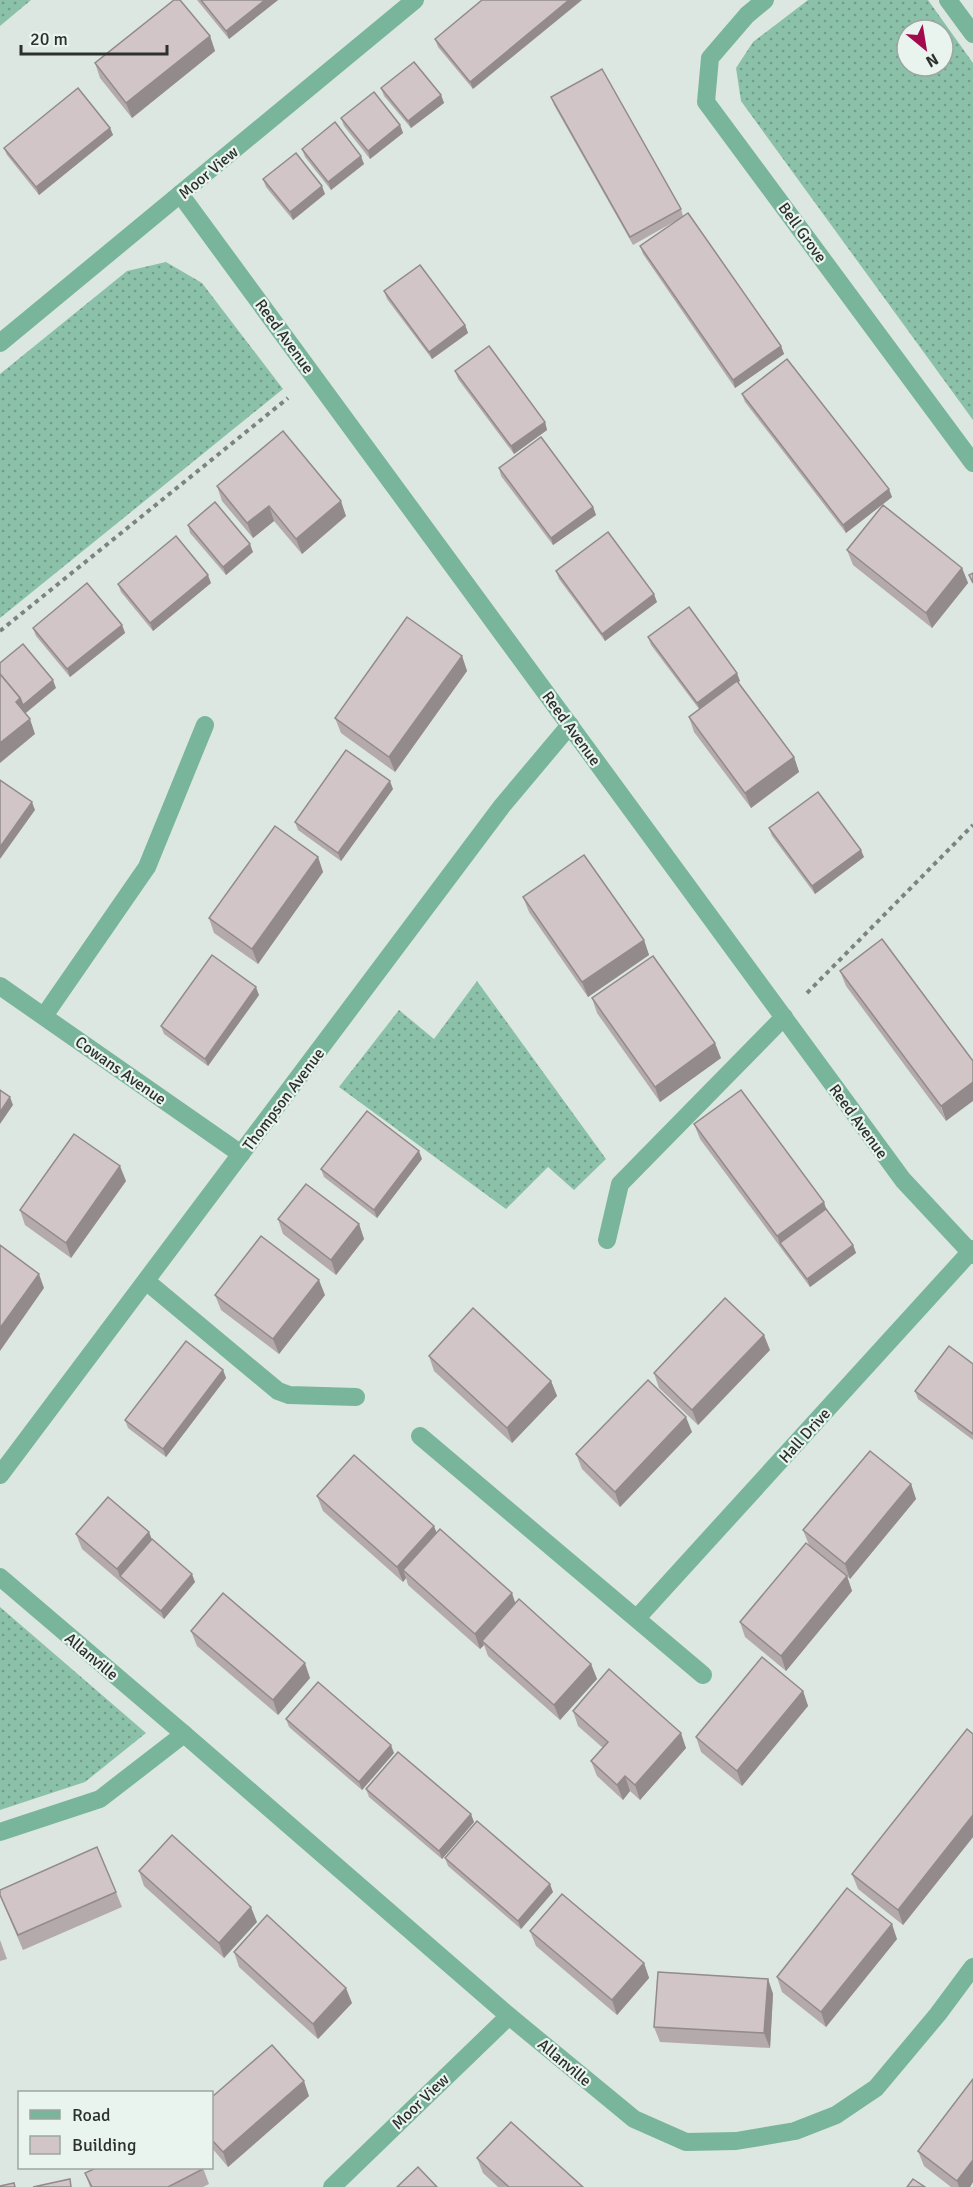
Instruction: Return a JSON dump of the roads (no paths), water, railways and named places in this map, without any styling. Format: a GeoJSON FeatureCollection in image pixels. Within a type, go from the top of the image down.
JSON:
{"type":"FeatureCollection","features":[{"type":"Feature","properties":{"kind":"street","name":"Moor View"},"geometry":{"type":"LineString","coordinates":[[0,343],[415,0]]}},
{"type":"Feature","properties":{"kind":"street","name":"Bell Grove"},"geometry":{"type":"LineString","coordinates":[[765,0],[747,15],[710,58],[706,102],[973,463]]}},
{"type":"Feature","properties":{"kind":"street"},"geometry":{"type":"LineString","coordinates":[[948,0],[973,34]]}},
{"type":"Feature","properties":{"kind":"street","name":"Reed Avenue"},"geometry":{"type":"LineString","coordinates":[[180,194],[903,1180],[972,1252]]}},
{"type":"Feature","properties":{"kind":"street"},"geometry":{"type":"LineString","coordinates":[[44,1017],[147,867],[205,725]]}},
{"type":"Feature","properties":{"kind":"street","name":"Thompson Avenue"},"geometry":{"type":"LineString","coordinates":[[0,1475],[502,806],[570,725]]}},
{"type":"Feature","properties":{"kind":"street","name":"Cowans Avenue"},"geometry":{"type":"LineString","coordinates":[[0,986],[241,1154]]}},
{"type":"Feature","properties":{"kind":"street"},"geometry":{"type":"LineString","coordinates":[[607,1240],[620,1184],[784,1017]]}},
{"type":"Feature","properties":{"kind":"street","name":"Hall Drive"},"geometry":{"type":"LineString","coordinates":[[637,1618],[972,1252]]}},
{"type":"Feature","properties":{"kind":"street"},"geometry":{"type":"LineString","coordinates":[[146,1281],[278,1391],[289,1395],[356,1397]]}},
{"type":"Feature","properties":{"kind":"street"},"geometry":{"type":"LineString","coordinates":[[420,1436],[703,1675]]}},
{"type":"Feature","properties":{"kind":"street","name":"Allanville"},"geometry":{"type":"LineString","coordinates":[[0,1577],[509,2016],[634,2119],[686,2142],[736,2141],[795,2132],[836,2115],[876,2088],[938,2014],[973,1967]]}},
{"type":"Feature","properties":{"kind":"street"},"geometry":{"type":"LineString","coordinates":[[0,1832],[100,1799],[184,1734]]}},
{"type":"Feature","properties":{"kind":"street","name":"Moor View"},"geometry":{"type":"LineString","coordinates":[[332,2187],[509,2016]]}}]}
